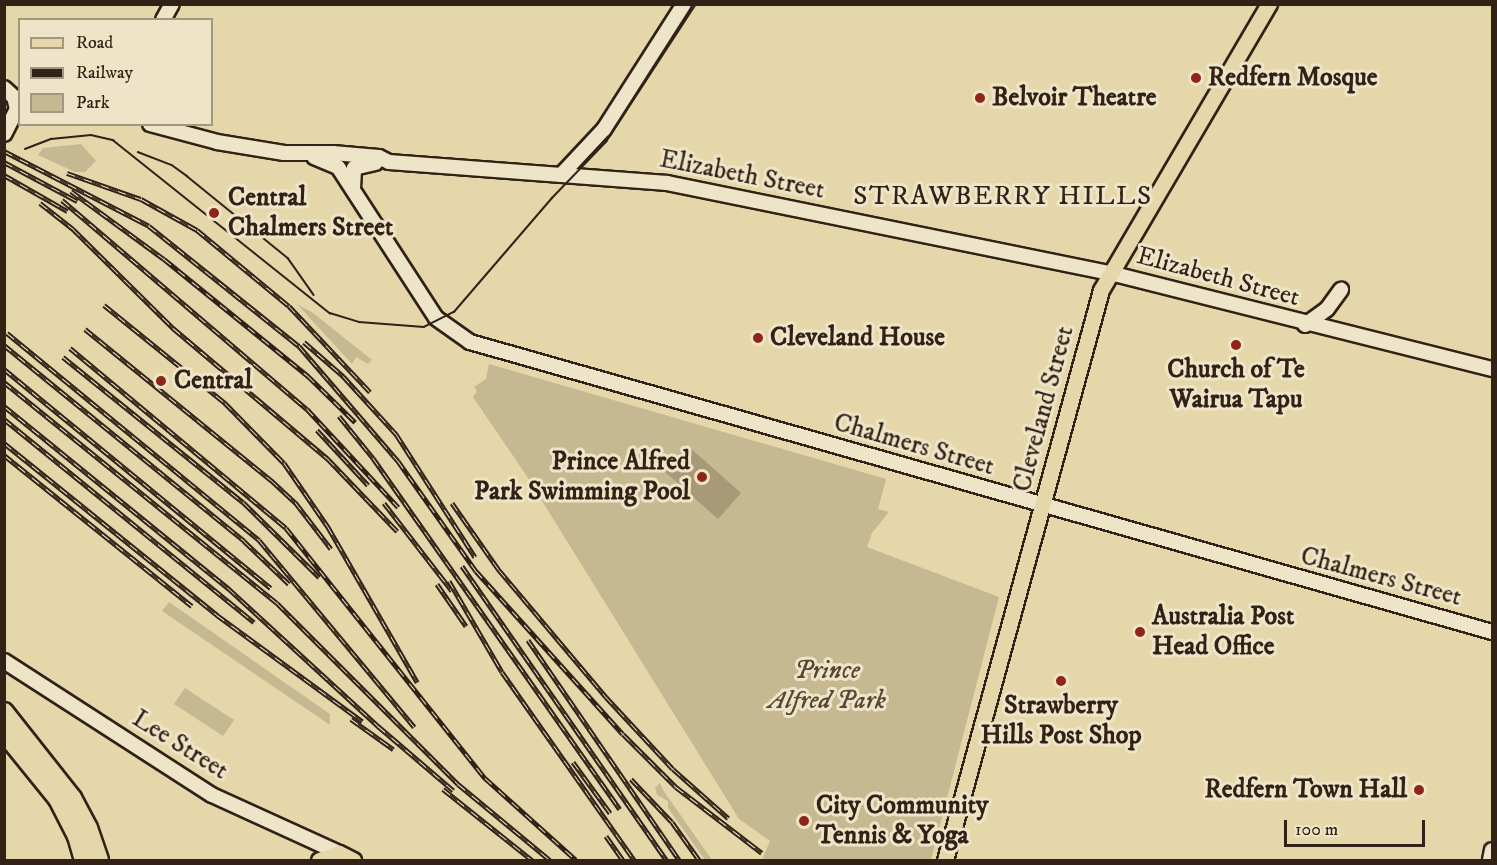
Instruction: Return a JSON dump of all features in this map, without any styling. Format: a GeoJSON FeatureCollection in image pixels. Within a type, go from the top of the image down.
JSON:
{"type":"FeatureCollection","features":[{"type":"Feature","properties":{"kind":"highway"},"geometry":{"type":"LineString","coordinates":[[4,712],[72,798],[88,828],[99,861]]}},
{"type":"Feature","properties":{"kind":"highway"},"geometry":{"type":"LineString","coordinates":[[4,732],[58,799],[77,836],[84,861]]}},
{"type":"Feature","properties":{"kind":"main road"},"geometry":{"type":"LineString","coordinates":[[164,18],[172,4]]}},
{"type":"Feature","properties":{"kind":"main road"},"geometry":{"type":"LineString","coordinates":[[561,175],[604,129],[684,4]]}},
{"type":"Feature","properties":{"kind":"main road","name":"Cleveland Street"},"geometry":{"type":"LineString","coordinates":[[945,861],[1099,298],[1110,273],[1269,4]]}},
{"type":"Feature","properties":{"kind":"main road"},"geometry":{"type":"LineString","coordinates":[[4,83],[16,97],[17,114],[11,128]]}},
{"type":"Feature","properties":{"kind":"main road"},"geometry":{"type":"LineString","coordinates":[[4,88],[16,97]]}},
{"type":"Feature","properties":{"kind":"main road"},"geometry":{"type":"LineString","coordinates":[[4,112],[16,97]]}},
{"type":"Feature","properties":{"kind":"main road","name":"Elizabeth Street"},"geometry":{"type":"LineString","coordinates":[[158,126],[226,144],[306,155],[368,156],[389,162],[667,183],[1110,273],[1305,325],[1492,369]]}},
{"type":"Feature","properties":{"kind":"main road"},"geometry":{"type":"LineString","coordinates":[[306,155],[334,164],[353,190]]}},
{"type":"Feature","properties":{"kind":"main road"},"geometry":{"type":"LineString","coordinates":[[353,190],[351,176],[357,166],[389,162]]}},
{"type":"Feature","properties":{"kind":"main road","name":"Chalmers Street"},"geometry":{"type":"LineString","coordinates":[[353,190],[432,312],[462,339],[1043,507],[1492,632]]}},
{"type":"Feature","properties":{"kind":"main road"},"geometry":{"type":"LineString","coordinates":[[1305,325],[1322,314],[1341,290]]}},
{"type":"Feature","properties":{"kind":"main road","name":"Lee Street"},"geometry":{"type":"LineString","coordinates":[[4,661],[212,795],[339,853]]}},
{"type":"Feature","properties":{"kind":"main road"},"geometry":{"type":"LineString","coordinates":[[1490,861],[1492,850]]}},
{"type":"Feature","properties":{"kind":"main road"},"geometry":{"type":"LineString","coordinates":[[319,861],[339,853],[353,861]]}},
{"type":"Feature","properties":{"kind":"green space"},"geometry":{"type":"Polygon","coordinates":[[[81,144],[96,161],[85,172],[75,172],[38,155],[43,148],[81,144]]]}},
{"type":"Feature","properties":{"kind":"green space"},"geometry":{"type":"Polygon","coordinates":[[[297,304],[313,313],[372,360],[368,364],[356,357],[352,364],[297,304]]]}},
{"type":"Feature","properties":{"kind":"green space","name":"Prince Alfred Park"},"geometry":{"type":"Polygon","coordinates":[[[489,364],[886,479],[878,509],[889,512],[872,533],[867,547],[999,597],[931,860],[762,860],[770,841],[739,819],[526,475],[473,397],[477,391],[474,387],[486,379],[489,364]]]}},
{"type":"Feature","properties":{"kind":"green space"},"geometry":{"type":"Polygon","coordinates":[[[169,602],[330,714],[330,725],[162,611],[169,602]]]}},
{"type":"Feature","properties":{"kind":"green space"},"geometry":{"type":"Polygon","coordinates":[[[185,688],[234,720],[223,736],[174,704],[185,688]]]}},
{"type":"Feature","properties":{"kind":"green space"},"geometry":{"type":"Polygon","coordinates":[[[660,783],[712,860],[705,860],[668,808],[668,801],[657,795],[655,788],[660,783]]]}},
{"type":"Feature","properties":{"kind":"shaded area"},"geometry":{"type":"Polygon","coordinates":[[[687,445],[741,493],[718,519],[664,471],[687,445]]]}},
{"type":"Feature","properties":{"kind":"tram line"},"geometry":{"type":"LineString","coordinates":[[25,149],[51,139],[91,135],[113,140],[330,313],[359,322],[424,327],[454,312],[552,198],[606,142],[696,4]]}},
{"type":"Feature","properties":{"kind":"tram line"},"geometry":{"type":"LineString","coordinates":[[138,152],[172,165],[288,258],[314,295]]}},
{"type":"Feature","properties":{"kind":"railway"},"geometry":{"type":"LineString","coordinates":[[4,151],[149,226],[299,346],[398,461],[476,571],[623,734],[676,787],[762,853]]}},
{"type":"Feature","properties":{"kind":"railway"},"geometry":{"type":"LineString","coordinates":[[4,162],[77,201]]}},
{"type":"Feature","properties":{"kind":"railway"},"geometry":{"type":"LineString","coordinates":[[67,173],[141,199],[197,230],[289,306],[370,392]]}},
{"type":"Feature","properties":{"kind":"railway"},"geometry":{"type":"LineString","coordinates":[[4,175],[67,211]]}},
{"type":"Feature","properties":{"kind":"railway"},"geometry":{"type":"LineString","coordinates":[[71,191],[164,259],[308,376],[355,422]]}},
{"type":"Feature","properties":{"kind":"railway"},"geometry":{"type":"LineString","coordinates":[[62,200],[307,409],[398,507]]}},
{"type":"Feature","properties":{"kind":"railway"},"geometry":{"type":"LineString","coordinates":[[40,203],[73,229],[173,328],[328,459],[397,531]]}},
{"type":"Feature","properties":{"kind":"railway"},"geometry":{"type":"LineString","coordinates":[[104,305],[225,403],[284,463],[328,527],[417,682]]}},
{"type":"Feature","properties":{"kind":"railway"},"geometry":{"type":"LineString","coordinates":[[85,329],[271,480],[295,502],[331,549]]}},
{"type":"Feature","properties":{"kind":"railway"},"geometry":{"type":"LineString","coordinates":[[7,333],[259,540],[414,727]]}},
{"type":"Feature","properties":{"kind":"railway"},"geometry":{"type":"LineString","coordinates":[[304,342],[343,376],[396,434],[475,557]]}},
{"type":"Feature","properties":{"kind":"railway"},"geometry":{"type":"LineString","coordinates":[[4,345],[244,541],[289,584]]}},
{"type":"Feature","properties":{"kind":"railway"},"geometry":{"type":"LineString","coordinates":[[70,348],[286,528],[485,778],[576,860]]}},
{"type":"Feature","properties":{"kind":"railway"},"geometry":{"type":"LineString","coordinates":[[63,357],[243,502],[319,577]]}},
{"type":"Feature","properties":{"kind":"railway"},"geometry":{"type":"LineString","coordinates":[[4,369],[271,588]]}},
{"type":"Feature","properties":{"kind":"railway"},"geometry":{"type":"LineString","coordinates":[[4,382],[277,603],[458,784],[550,860]]}},
{"type":"Feature","properties":{"kind":"railway"},"geometry":{"type":"LineString","coordinates":[[4,406],[228,588],[378,726],[453,790]]}},
{"type":"Feature","properties":{"kind":"railway"},"geometry":{"type":"LineString","coordinates":[[339,416],[373,458],[620,809]]}},
{"type":"Feature","properties":{"kind":"railway"},"geometry":{"type":"LineString","coordinates":[[4,419],[254,622]]}},
{"type":"Feature","properties":{"kind":"railway"},"geometry":{"type":"LineString","coordinates":[[317,430],[368,485]]}},
{"type":"Feature","properties":{"kind":"railway"},"geometry":{"type":"LineString","coordinates":[[4,443],[217,615],[362,721]]}},
{"type":"Feature","properties":{"kind":"railway"},"geometry":{"type":"LineString","coordinates":[[4,455],[192,606]]}},
{"type":"Feature","properties":{"kind":"railway"},"geometry":{"type":"LineString","coordinates":[[384,503],[452,591]]}},
{"type":"Feature","properties":{"kind":"railway"},"geometry":{"type":"LineString","coordinates":[[452,503],[499,570],[606,697],[673,769],[728,818]]}},
{"type":"Feature","properties":{"kind":"railway"},"geometry":{"type":"LineString","coordinates":[[462,566],[666,860]]}},
{"type":"Feature","properties":{"kind":"railway"},"geometry":{"type":"LineString","coordinates":[[449,581],[502,672],[634,860]]}},
{"type":"Feature","properties":{"kind":"railway"},"geometry":{"type":"LineString","coordinates":[[437,584],[466,626]]}},
{"type":"Feature","properties":{"kind":"railway"},"geometry":{"type":"LineString","coordinates":[[528,640],[679,860]]}},
{"type":"Feature","properties":{"kind":"railway"},"geometry":{"type":"LineString","coordinates":[[351,719],[393,749]]}},
{"type":"Feature","properties":{"kind":"railway"},"geometry":{"type":"LineString","coordinates":[[573,762],[610,813]]}},
{"type":"Feature","properties":{"kind":"railway"},"geometry":{"type":"LineString","coordinates":[[631,779],[672,822],[699,860]]}},
{"type":"Feature","properties":{"kind":"railway"},"geometry":{"type":"LineString","coordinates":[[443,789],[532,860]]}},
{"type":"Feature","properties":{"kind":"railway"},"geometry":{"type":"LineString","coordinates":[[606,836],[623,860]]}},
{"type":"Feature","properties":{"kind":"place","name":"Redfern Mosque"},"geometry":{"type":"Point","coordinates":[1196,78]}},
{"type":"Feature","properties":{"kind":"place","name":"Belvoir Theatre"},"geometry":{"type":"Point","coordinates":[980,98]}},
{"type":"Feature","properties":{"kind":"place","name":"Central Chalmers Street"},"geometry":{"type":"Point","coordinates":[214,213]}},
{"type":"Feature","properties":{"kind":"place","name":"Cleveland House"},"geometry":{"type":"Point","coordinates":[758,338]}},
{"type":"Feature","properties":{"kind":"place","name":"Church of Te Wairua Tapu"},"geometry":{"type":"Point","coordinates":[1236,345]}},
{"type":"Feature","properties":{"kind":"place","name":"Central"},"geometry":{"type":"Point","coordinates":[161,381]}},
{"type":"Feature","properties":{"kind":"place","name":"Prince Alfred Park Swimming Pool"},"geometry":{"type":"Point","coordinates":[702,477]}},
{"type":"Feature","properties":{"kind":"place","name":"Australia Post Head Office"},"geometry":{"type":"Point","coordinates":[1140,632]}},
{"type":"Feature","properties":{"kind":"place","name":"Strawberry Hills Post Shop"},"geometry":{"type":"Point","coordinates":[1061,681]}},
{"type":"Feature","properties":{"kind":"place","name":"Redfern Town Hall"},"geometry":{"type":"Point","coordinates":[1419,790]}},
{"type":"Feature","properties":{"kind":"place","name":"City Community Tennis & Yoga"},"geometry":{"type":"Point","coordinates":[804,821]}},
{"type":"Feature","properties":{"kind":"district","name":"STRAWBERRY HILLS"},"geometry":{"type":"Point","coordinates":[1003,197]}}]}
